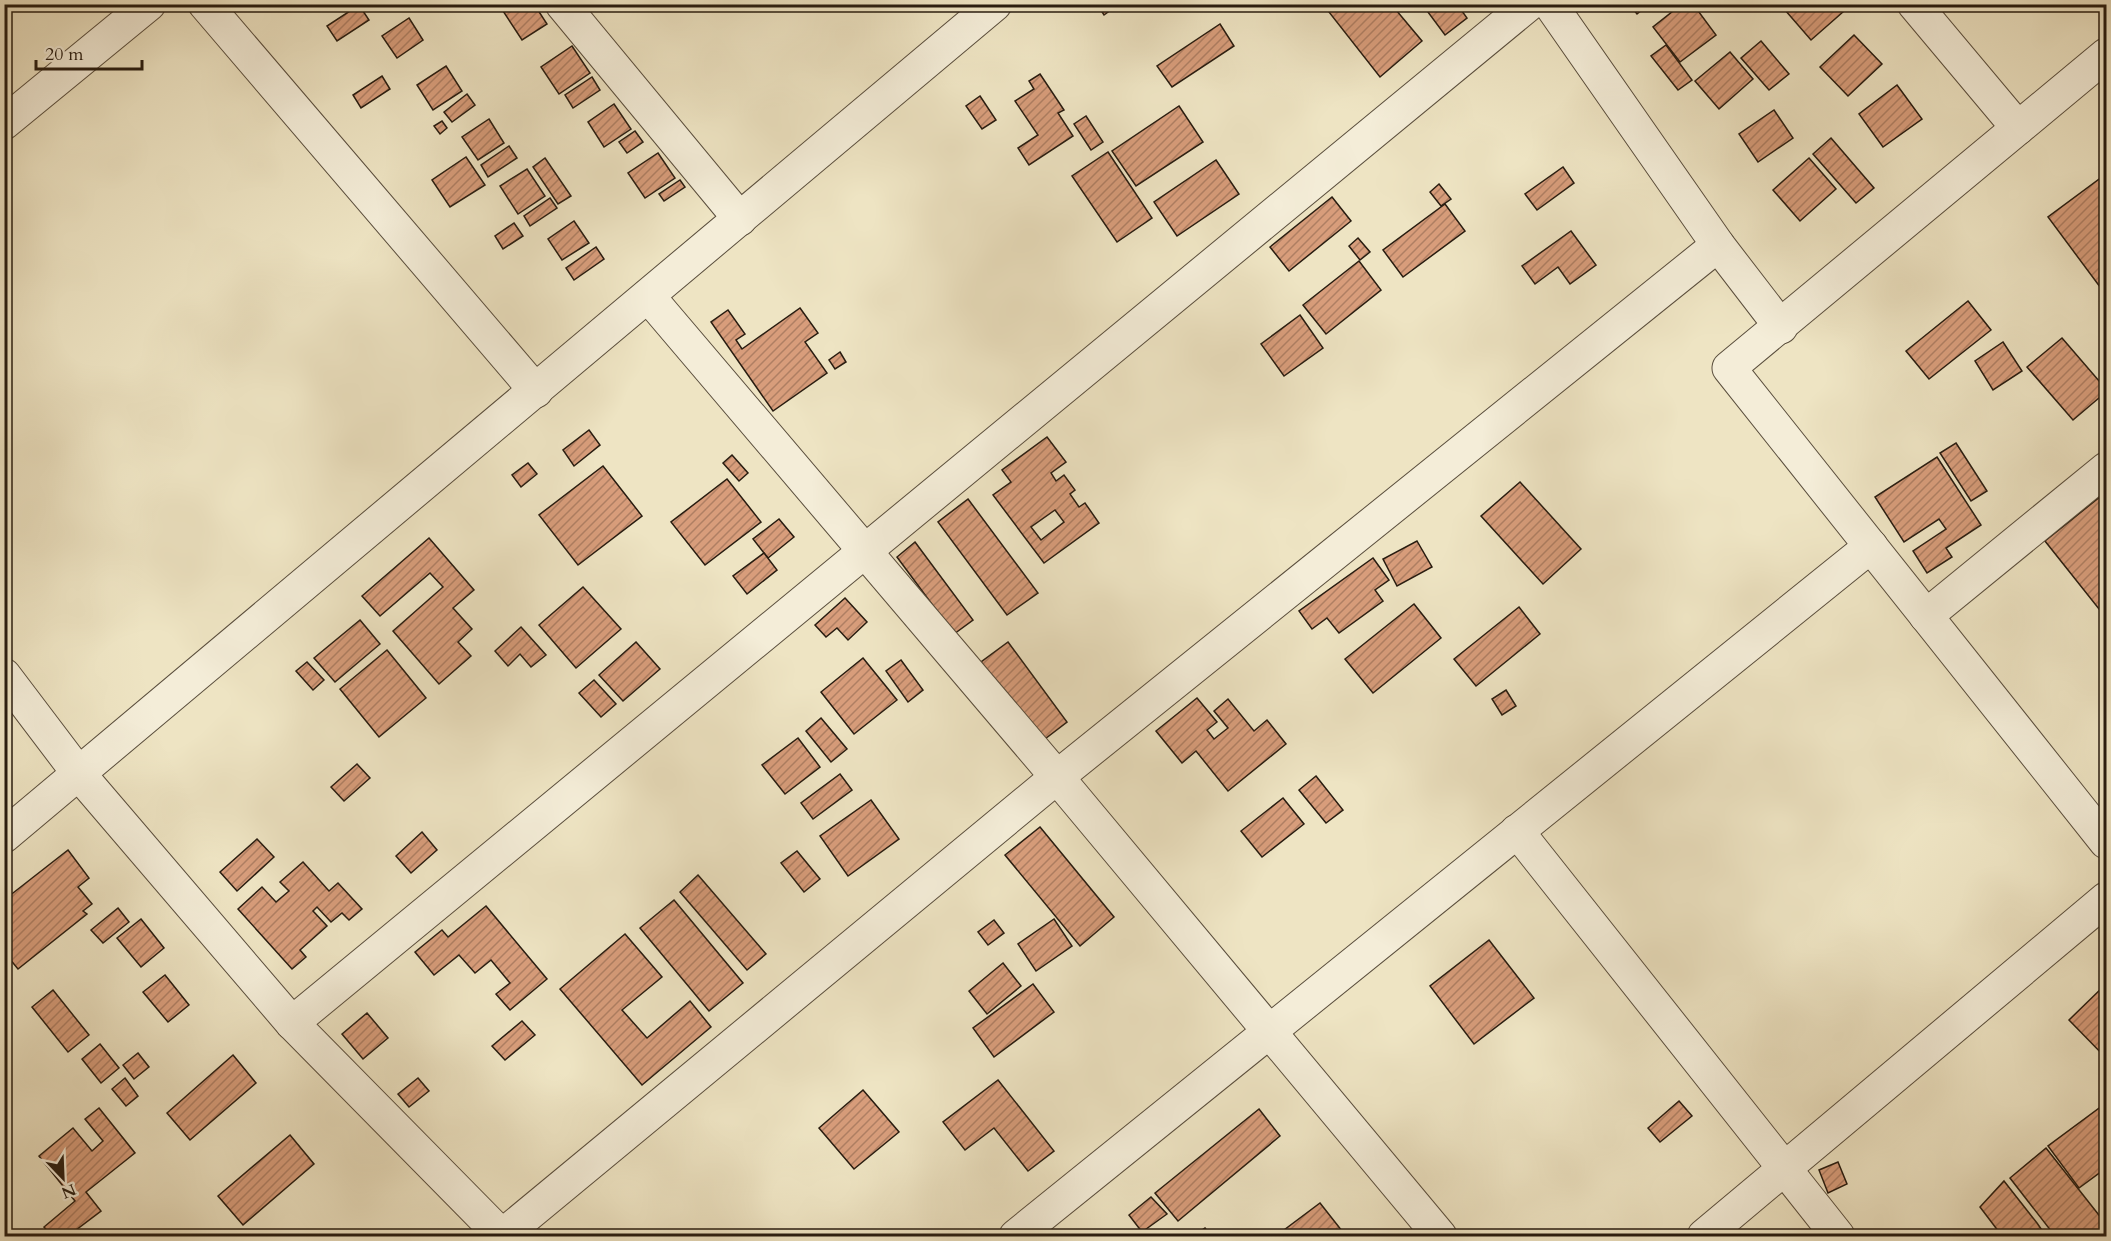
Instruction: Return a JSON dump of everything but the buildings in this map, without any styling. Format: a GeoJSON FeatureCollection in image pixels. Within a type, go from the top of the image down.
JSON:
{"type":"FeatureCollection","features":[{"type":"Feature","properties":{"kind":"street"},"geometry":{"type":"LineString","coordinates":[[4,123],[148,4]]}},
{"type":"Feature","properties":{"kind":"street"},"geometry":{"type":"LineString","coordinates":[[205,4],[536,391]]}},
{"type":"Feature","properties":{"kind":"street"},"geometry":{"type":"LineString","coordinates":[[562,4],[740,219]]}},
{"type":"Feature","properties":{"kind":"street"},"geometry":{"type":"LineString","coordinates":[[4,836],[994,4]]}},
{"type":"Feature","properties":{"kind":"street"},"geometry":{"type":"LineString","coordinates":[[292,1023],[1529,4]]}},
{"type":"Feature","properties":{"kind":"street"},"geometry":{"type":"LineString","coordinates":[[1550,4],[1718,245],[1781,327]]}},
{"type":"Feature","properties":{"kind":"street"},"geometry":{"type":"LineString","coordinates":[[1914,4],[2018,128]]}},
{"type":"Feature","properties":{"kind":"street"},"geometry":{"type":"LineString","coordinates":[[2106,55],[1729,368],[2106,842]]}},
{"type":"Feature","properties":{"kind":"street"},"geometry":{"type":"LineString","coordinates":[[4,675],[79,774],[292,1023],[502,1236],[1057,777],[1718,245]]}},
{"type":"Feature","properties":{"kind":"street"},"geometry":{"type":"LineString","coordinates":[[648,296],[1057,777],[1268,1033],[1440,1236]]}},
{"type":"Feature","properties":{"kind":"street"},"geometry":{"type":"LineString","coordinates":[[1926,616],[2106,469]]}},
{"type":"Feature","properties":{"kind":"street"},"geometry":{"type":"LineString","coordinates":[[1016,1236],[1871,546]]}},
{"type":"Feature","properties":{"kind":"street"},"geometry":{"type":"LineString","coordinates":[[1517,831],[1838,1236]]}},
{"type":"Feature","properties":{"kind":"street"},"geometry":{"type":"LineString","coordinates":[[1704,1236],[2106,899]]}}]}
